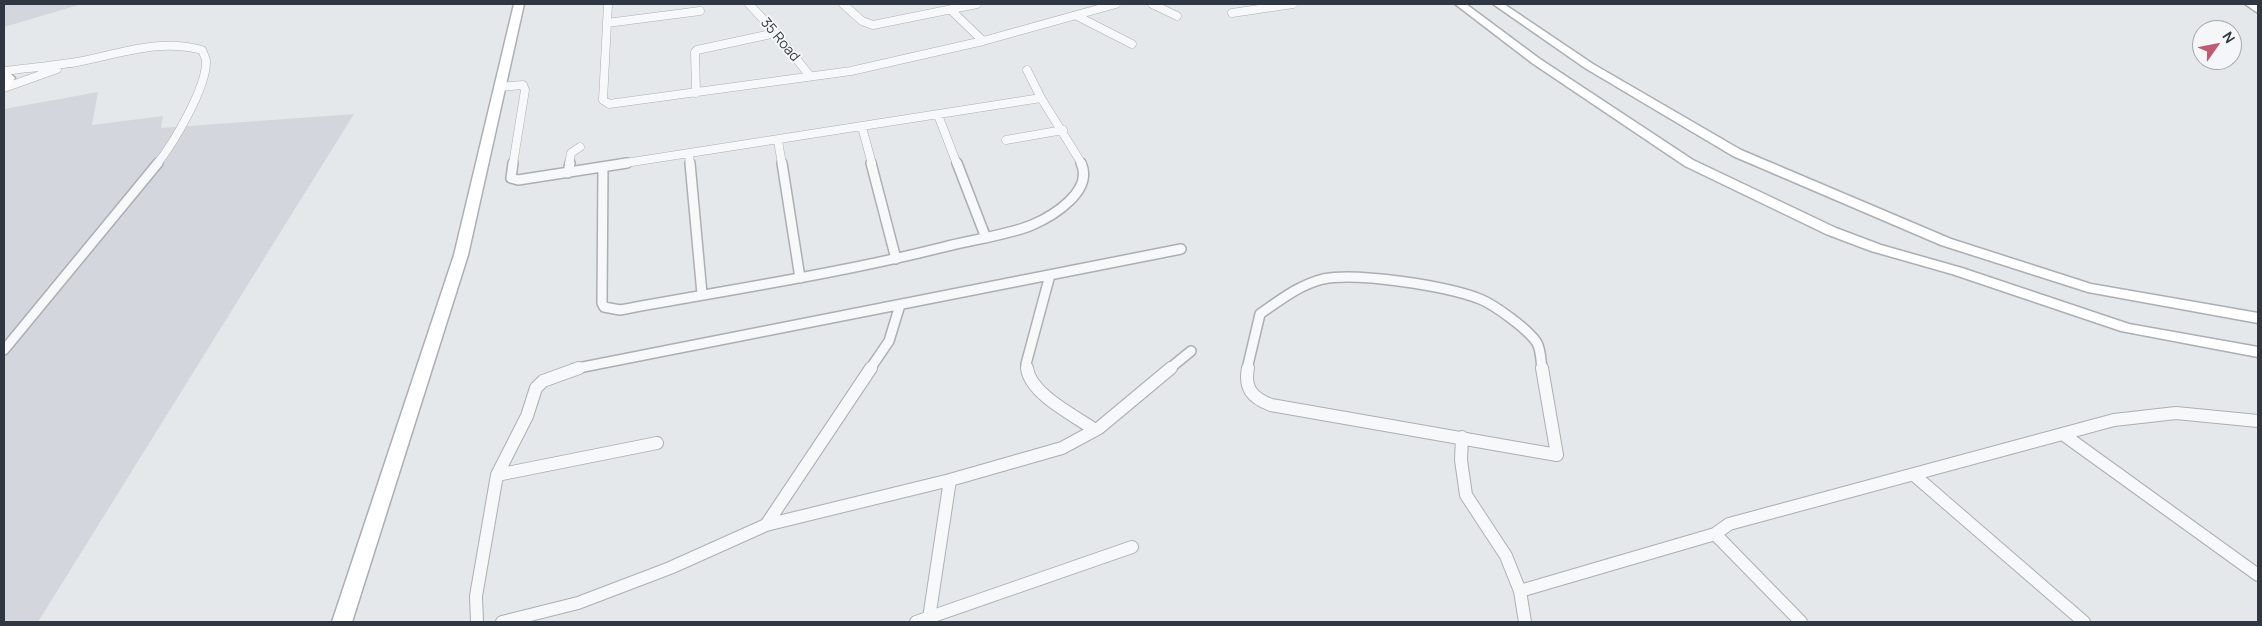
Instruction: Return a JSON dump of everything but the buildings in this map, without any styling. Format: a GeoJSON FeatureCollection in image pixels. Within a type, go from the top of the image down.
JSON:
{"type":"FeatureCollection","features":[{"type":"Feature","properties":{"kind":"street"},"geometry":{"type":"LineString","coordinates":[[342,622],[460,255],[519,4]]}},
{"type":"Feature","properties":{"kind":"street"},"geometry":{"type":"LineString","coordinates":[[608,4],[603,100],[615,103],[850,71],[983,41],[1116,4]]}},
{"type":"Feature","properties":{"kind":"street","name":"35 Road"},"geometry":{"type":"LineString","coordinates":[[749,4],[776,33],[810,76]]}},
{"type":"Feature","properties":{"kind":"street"},"geometry":{"type":"LineString","coordinates":[[842,4],[862,22],[873,24],[977,4]]}},
{"type":"Feature","properties":{"kind":"street"},"geometry":{"type":"LineString","coordinates":[[1152,4],[1176,16]]}},
{"type":"Feature","properties":{"kind":"street"},"geometry":{"type":"LineString","coordinates":[[1232,13],[1293,4]]}},
{"type":"Feature","properties":{"kind":"street"},"geometry":{"type":"LineString","coordinates":[[1460,4],[1536,61],[1688,163],[1830,231],[1876,248],[1957,271],[2126,328],[2258,352]]}},
{"type":"Feature","properties":{"kind":"street"},"geometry":{"type":"LineString","coordinates":[[1498,4],[1589,66],[1737,153],[1946,242],[2088,288],[2258,318]]}},
{"type":"Feature","properties":{"kind":"street"},"geometry":{"type":"LineString","coordinates":[[2250,4],[2258,10]]}},
{"type":"Feature","properties":{"kind":"street"},"geometry":{"type":"LineString","coordinates":[[951,10],[983,41]]}},
{"type":"Feature","properties":{"kind":"street"},"geometry":{"type":"LineString","coordinates":[[607,22],[700,11]]}},
{"type":"Feature","properties":{"kind":"street"},"geometry":{"type":"LineString","coordinates":[[1077,16],[1132,44]]}},
{"type":"Feature","properties":{"kind":"street"},"geometry":{"type":"LineString","coordinates":[[696,93],[695,52],[697,50],[776,33]]}},
{"type":"Feature","properties":{"kind":"street"},"geometry":{"type":"LineString","coordinates":[[4,72],[77,62],[137,49],[178,44],[202,50],[206,61],[202,82],[192,107],[169,148],[135,193],[4,350]]}},
{"type":"Feature","properties":{"kind":"street"},"geometry":{"type":"LineString","coordinates":[[4,87],[77,62]]}},
{"type":"Feature","properties":{"kind":"street"},"geometry":{"type":"LineString","coordinates":[[603,167],[604,307],[620,310],[896,259],[986,238],[1031,225],[1048,216],[1075,193],[1084,171],[1080,160],[1027,70]]}},
{"type":"Feature","properties":{"kind":"street"},"geometry":{"type":"LineString","coordinates":[[4,72],[9,78],[4,87]]}},
{"type":"Feature","properties":{"kind":"street"},"geometry":{"type":"LineString","coordinates":[[500,87],[523,85],[525,90],[511,178],[518,180],[689,155],[1042,98]]}},
{"type":"Feature","properties":{"kind":"street"},"geometry":{"type":"LineString","coordinates":[[938,115],[986,238]]}},
{"type":"Feature","properties":{"kind":"street"},"geometry":{"type":"LineString","coordinates":[[862,127],[896,259]]}},
{"type":"Feature","properties":{"kind":"street"},"geometry":{"type":"LineString","coordinates":[[1006,140],[1063,130]]}},
{"type":"Feature","properties":{"kind":"street"},"geometry":{"type":"LineString","coordinates":[[778,141],[800,278]]}},
{"type":"Feature","properties":{"kind":"street"},"geometry":{"type":"LineString","coordinates":[[568,173],[571,153],[580,147]]}},
{"type":"Feature","properties":{"kind":"street"},"geometry":{"type":"LineString","coordinates":[[689,155],[702,294]]}},
{"type":"Feature","properties":{"kind":"street"},"geometry":{"type":"LineString","coordinates":[[476,622],[476,596],[498,475],[527,416],[536,388],[543,381],[557,374],[1182,249]]}},
{"type":"Feature","properties":{"kind":"street"},"geometry":{"type":"LineString","coordinates":[[1050,275],[1026,364],[1028,378],[1037,390],[1095,430]]}},
{"type":"Feature","properties":{"kind":"street"},"geometry":{"type":"LineString","coordinates":[[1359,277],[1454,291],[1494,306],[1538,344],[1557,455],[1462,437],[1271,405],[1260,400],[1247,386],[1247,379],[1260,314],[1301,286],[1324,279],[1359,277]]}},
{"type":"Feature","properties":{"kind":"street"},"geometry":{"type":"LineString","coordinates":[[766,525],[888,341],[900,305]]}},
{"type":"Feature","properties":{"kind":"street"},"geometry":{"type":"LineString","coordinates":[[502,622],[578,603],[670,568],[766,525],[950,480],[1062,448],[1095,430],[1192,351]]}},
{"type":"Feature","properties":{"kind":"street"},"geometry":{"type":"LineString","coordinates":[[1520,591],[1715,534],[1729,524],[2114,420],[2176,413],[2258,421]]}},
{"type":"Feature","properties":{"kind":"street"},"geometry":{"type":"LineString","coordinates":[[2064,435],[2258,575]]}},
{"type":"Feature","properties":{"kind":"street"},"geometry":{"type":"LineString","coordinates":[[1462,437],[1461,460],[1466,495],[1506,556],[1520,591],[1525,622]]}},
{"type":"Feature","properties":{"kind":"street"},"geometry":{"type":"LineString","coordinates":[[498,475],[657,443]]}},
{"type":"Feature","properties":{"kind":"street"},"geometry":{"type":"LineString","coordinates":[[1914,475],[2084,622]]}},
{"type":"Feature","properties":{"kind":"street"},"geometry":{"type":"LineString","coordinates":[[929,618],[950,480]]}},
{"type":"Feature","properties":{"kind":"street"},"geometry":{"type":"LineString","coordinates":[[1715,534],[1801,622]]}},
{"type":"Feature","properties":{"kind":"street"},"geometry":{"type":"LineString","coordinates":[[916,622],[1132,547]]}},
{"type":"Feature","properties":{"kind":"shaded area"},"geometry":{"type":"Polygon","coordinates":[[[4,4],[82,4],[4,27],[4,4]]]}},
{"type":"Feature","properties":{"kind":"shaded area"},"geometry":{"type":"Polygon","coordinates":[[[98,92],[92,125],[163,116],[161,128],[354,114],[38,622],[4,622],[4,109],[98,92]]]}}]}
